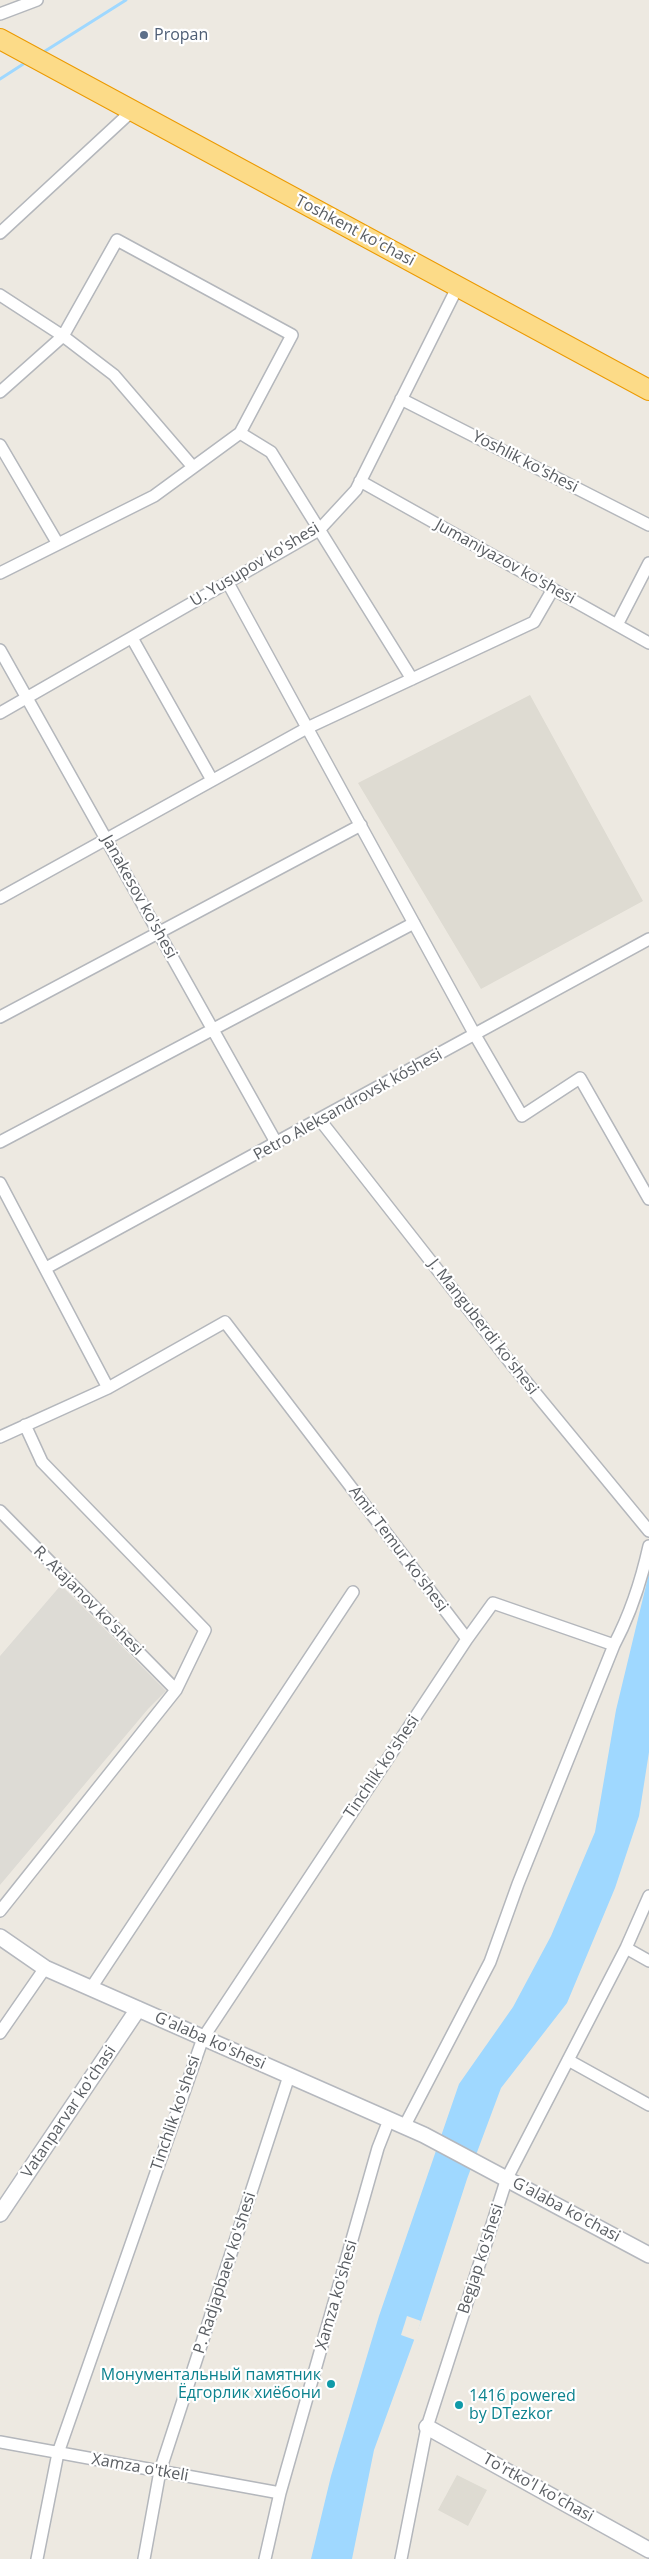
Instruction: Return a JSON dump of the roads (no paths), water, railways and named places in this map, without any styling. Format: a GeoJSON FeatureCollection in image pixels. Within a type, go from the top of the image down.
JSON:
{"type":"FeatureCollection","features":[{"type":"Feature","properties":{"kind":"highway","name":"Toshkent ko'chasi"},"geometry":{"type":"LineString","coordinates":[[0,39],[649,390]]}},
{"type":"Feature","properties":{"kind":"street"},"geometry":{"type":"LineString","coordinates":[[0,14],[38,0]]}},
{"type":"Feature","properties":{"kind":"street"},"geometry":{"type":"LineString","coordinates":[[0,233],[133,110]]}},
{"type":"Feature","properties":{"kind":"street"},"geometry":{"type":"LineString","coordinates":[[0,392],[63,336],[117,240],[292,334],[240,433],[154,496],[0,573]]}},
{"type":"Feature","properties":{"kind":"street","name":"U. Yusupov ko'shesi"},"geometry":{"type":"LineString","coordinates":[[0,714],[319,530],[356,490],[458,286]]}},
{"type":"Feature","properties":{"kind":"street"},"geometry":{"type":"LineString","coordinates":[[0,295],[63,336],[114,375],[193,467]]}},
{"type":"Feature","properties":{"kind":"street","name":"Yoshlik ko'shesi"},"geometry":{"type":"LineString","coordinates":[[401,399],[649,525]]}},
{"type":"Feature","properties":{"kind":"street"},"geometry":{"type":"LineString","coordinates":[[240,433],[271,452],[412,679]]}},
{"type":"Feature","properties":{"kind":"street"},"geometry":{"type":"LineString","coordinates":[[0,445],[58,544]]}},
{"type":"Feature","properties":{"kind":"street","name":"Jumaniyazov ko'shesi"},"geometry":{"type":"LineString","coordinates":[[360,480],[649,643]]}},
{"type":"Feature","properties":{"kind":"street"},"geometry":{"type":"LineString","coordinates":[[617,625],[649,562]]}},
{"type":"Feature","properties":{"kind":"street"},"geometry":{"type":"LineString","coordinates":[[228,582],[475,1035],[522,1116],[580,1078],[649,1199]]}},
{"type":"Feature","properties":{"kind":"street"},"geometry":{"type":"LineString","coordinates":[[0,898],[307,728],[534,622],[553,589]]}},
{"type":"Feature","properties":{"kind":"street"},"geometry":{"type":"LineString","coordinates":[[132,638],[212,780]]}},
{"type":"Feature","properties":{"kind":"street","name":"Janakesov ko'shesi"},"geometry":{"type":"LineString","coordinates":[[0,650],[277,1144]]}},
{"type":"Feature","properties":{"kind":"street"},"geometry":{"type":"LineString","coordinates":[[0,1016],[361,825]]}},
{"type":"Feature","properties":{"kind":"street"},"geometry":{"type":"LineString","coordinates":[[0,1142],[414,923]]}},
{"type":"Feature","properties":{"kind":"street","name":"Petro Aleksandrovsk kóshesi"},"geometry":{"type":"LineString","coordinates":[[46,1268],[277,1144],[649,939]]}},
{"type":"Feature","properties":{"kind":"street","name":"J. Manguberdi ko'shesi"},"geometry":{"type":"LineString","coordinates":[[320,1120],[509,1361],[649,1531]]}},
{"type":"Feature","properties":{"kind":"street"},"geometry":{"type":"LineString","coordinates":[[0,1183],[108,1388],[0,1437]]}},
{"type":"Feature","properties":{"kind":"street","name":"Amir Temur ko'shesi"},"geometry":{"type":"LineString","coordinates":[[108,1388],[225,1322],[466,1639]]}},
{"type":"Feature","properties":{"kind":"street"},"geometry":{"type":"LineString","coordinates":[[0,1912],[176,1690],[205,1630],[42,1462],[25,1425]]}},
{"type":"Feature","properties":{"kind":"street","name":"R. Atajanov ko'shesi"},"geometry":{"type":"LineString","coordinates":[[0,1511],[176,1690]]}},
{"type":"Feature","properties":{"kind":"street"},"geometry":{"type":"LineString","coordinates":[[404,2127],[490,1962],[518,1884],[614,1645],[631,1613],[642,1579],[649,1546]]}},
{"type":"Feature","properties":{"kind":"street"},"geometry":{"type":"LineString","coordinates":[[91,1988],[353,1592]]}},
{"type":"Feature","properties":{"kind":"street"},"geometry":{"type":"LineString","coordinates":[[466,1639],[494,1603],[614,1645]]}},
{"type":"Feature","properties":{"kind":"street","name":"Tinchlik ko'shesi"},"geometry":{"type":"LineString","coordinates":[[37,2559],[58,2453],[202,2038],[466,1639]]}},
{"type":"Feature","properties":{"kind":"street","name":"Begjap ko'shesi"},"geometry":{"type":"LineString","coordinates":[[401,2559],[427,2427],[507,2178],[626,1948],[649,1896]]}},
{"type":"Feature","properties":{"kind":"street","name":"G'alaba ko'shesi"},"geometry":{"type":"LineString","coordinates":[[0,1937],[45,1968],[424,2135]]}},
{"type":"Feature","properties":{"kind":"street"},"geometry":{"type":"LineString","coordinates":[[626,1948],[649,1961]]}},
{"type":"Feature","properties":{"kind":"street"},"geometry":{"type":"LineString","coordinates":[[0,2033],[45,1968]]}},
{"type":"Feature","properties":{"kind":"street","name":"Vatanparvar ko'chasi"},"geometry":{"type":"LineString","coordinates":[[0,2214],[138,2009]]}},
{"type":"Feature","properties":{"kind":"street"},"geometry":{"type":"LineString","coordinates":[[568,2060],[649,2105]]}},
{"type":"Feature","properties":{"kind":"street","name":"P. Radjapbaev ko'shesi"},"geometry":{"type":"LineString","coordinates":[[144,2559],[160,2471],[289,2076]]}},
{"type":"Feature","properties":{"kind":"street","name":"Xamza ko'shesi"},"geometry":{"type":"LineString","coordinates":[[265,2559],[280,2493],[378,2148],[389,2120]]}},
{"type":"Feature","properties":{"kind":"street","name":"G'alaba ko'chasi"},"geometry":{"type":"LineString","coordinates":[[424,2135],[649,2255]]}},
{"type":"Feature","properties":{"kind":"street","name":"To'rtko'l ko'chasi"},"geometry":{"type":"LineString","coordinates":[[427,2427],[649,2550]]}},
{"type":"Feature","properties":{"kind":"street","name":"Xamza o'tkeli"},"geometry":{"type":"LineString","coordinates":[[0,2442],[280,2493]]}},
{"type":"Feature","properties":{"kind":"water"},"geometry":{"type":"Polygon","coordinates":[[[649,1573],[649,1752],[639,1816],[615,1888],[567,2003],[501,2088],[467,2179],[421,2321],[374,2450],[352,2559],[311,2559],[331,2476],[379,2316],[459,2084],[513,2007],[551,1936],[595,1832],[616,1710],[649,1573]]]}},
{"type":"Feature","properties":{"kind":"waterway"},"geometry":{"type":"LineString","coordinates":[[42,53],[126,0]]}},
{"type":"Feature","properties":{"kind":"waterway"},"geometry":{"type":"LineString","coordinates":[[0,79],[28,61]]}},
{"type":"Feature","properties":{"kind":"place","name":"Propan"},"geometry":{"type":"Point","coordinates":[144,35]}},
{"type":"Feature","properties":{"kind":"place","name":"Монументальный памятник Ёдгорлик хиёбони"},"geometry":{"type":"Point","coordinates":[331,2384]}},
{"type":"Feature","properties":{"kind":"place","name":"1416 powered by DTezkor"},"geometry":{"type":"Point","coordinates":[459,2405]}}]}
